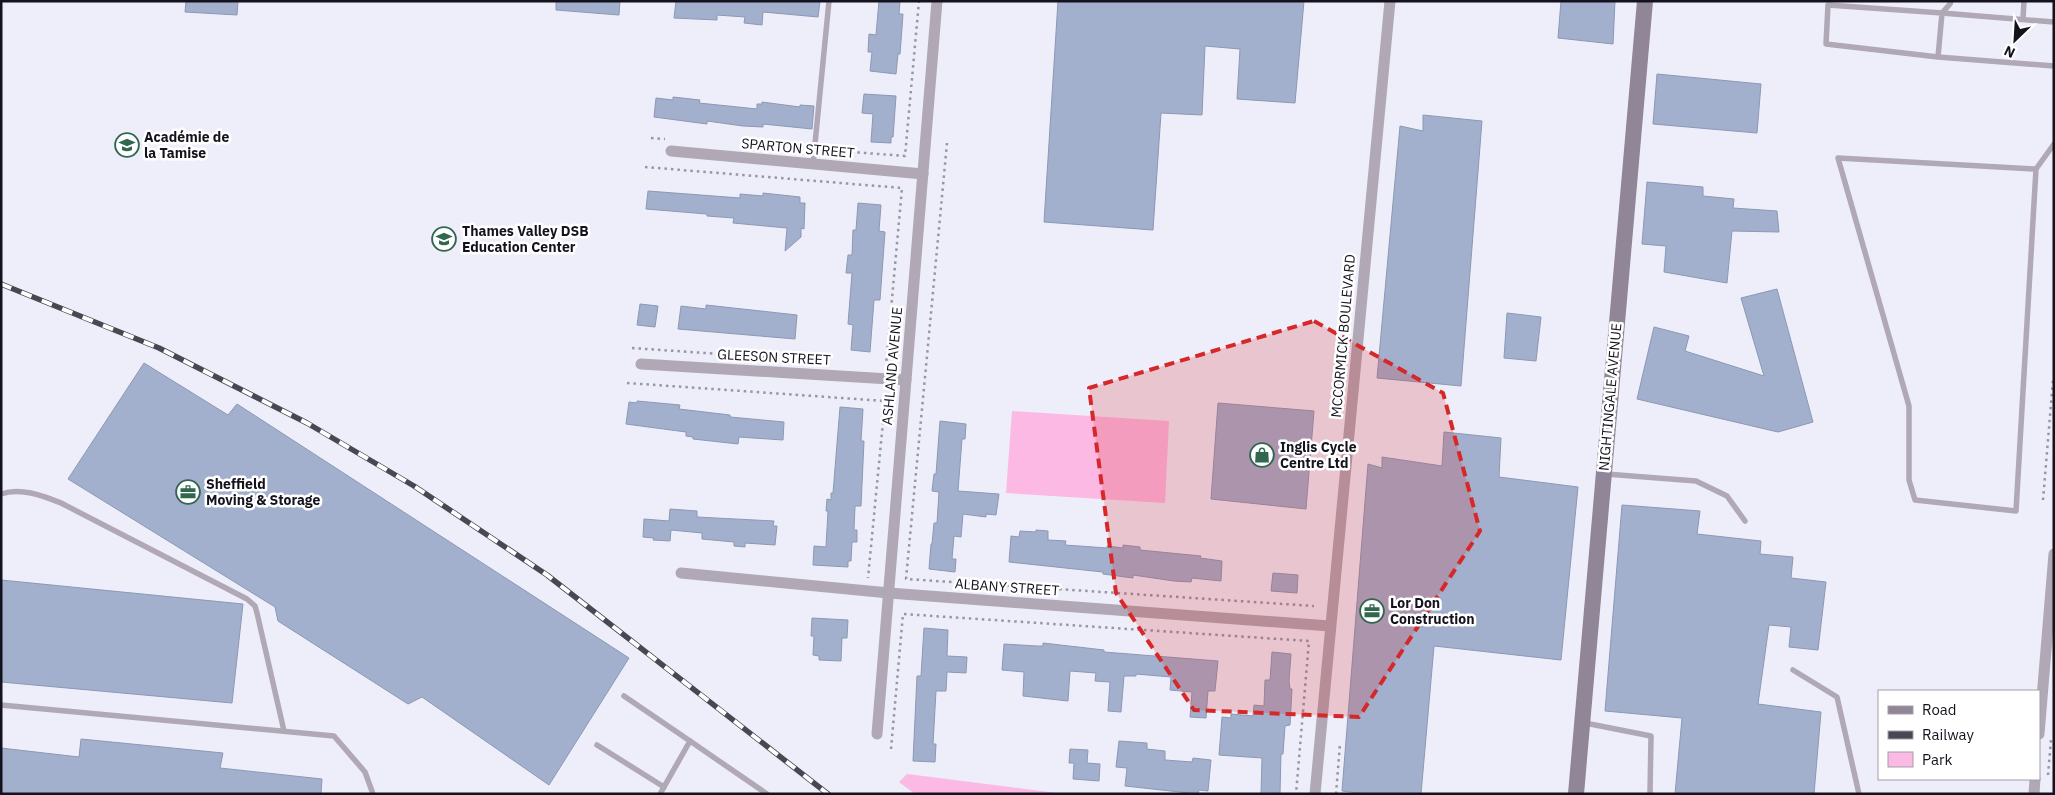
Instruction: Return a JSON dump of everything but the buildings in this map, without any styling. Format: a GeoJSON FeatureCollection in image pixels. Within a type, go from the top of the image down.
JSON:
{"type":"FeatureCollection","features":[{"type":"Feature","properties":{"kind":"street","name":"ASHLAND AVENUE"},"geometry":{"type":"LineString","coordinates":[[877,734],[937,1]]}},
{"type":"Feature","properties":{"kind":"street","name":"MCCORMICK BOULEVARD"},"geometry":{"type":"LineString","coordinates":[[1316,794],[1330,626],[1390,1]]}},
{"type":"Feature","properties":{"kind":"street","name":"NIGHTINGALE AVENUE"},"geometry":{"type":"LineString","coordinates":[[1576,794],[1645,1]]}},
{"type":"Feature","properties":{"kind":"street","name":"SPARTON STREET"},"geometry":{"type":"LineString","coordinates":[[671,151],[923,174]]}},
{"type":"Feature","properties":{"kind":"street","name":"GLEESON STREET"},"geometry":{"type":"LineString","coordinates":[[641,364],[906,380]]}},
{"type":"Feature","properties":{"kind":"street"},"geometry":{"type":"LineString","coordinates":[[2040,722],[2054,554]]}},
{"type":"Feature","properties":{"kind":"street","name":"ALBANY STREET"},"geometry":{"type":"LineString","coordinates":[[681,573],[889,593],[1330,626]]}},
{"type":"Feature","properties":{"kind":"street"},"geometry":{"type":"LineString","coordinates":[[2034,794],[2035,780]]}},
{"type":"Feature","properties":{"kind":"lane"},"geometry":{"type":"LineString","coordinates":[[814,164],[829,1]]}},
{"type":"Feature","properties":{"kind":"lane"},"geometry":{"type":"LineString","coordinates":[[1938,57],[1942,13],[1951,1]]}},
{"type":"Feature","properties":{"kind":"lane"},"geometry":{"type":"LineString","coordinates":[[2022,19],[2024,1]]}},
{"type":"Feature","properties":{"kind":"lane"},"geometry":{"type":"LineString","coordinates":[[2054,22],[1828,5],[1826,44],[1938,57],[2054,66]]}},
{"type":"Feature","properties":{"kind":"lane"},"geometry":{"type":"LineString","coordinates":[[2036,169],[1838,158],[1909,406],[1909,480],[1915,500],[2016,511],[2036,169],[2054,144]]}},
{"type":"Feature","properties":{"kind":"lane"},"geometry":{"type":"LineString","coordinates":[[1604,473],[1696,482],[1727,496],[1745,521]]}},
{"type":"Feature","properties":{"kind":"lane"},"geometry":{"type":"LineString","coordinates":[[1,494],[20,492],[44,496],[61,503],[247,599],[254,606],[257,613],[284,731]]}},
{"type":"Feature","properties":{"kind":"lane"},"geometry":{"type":"LineString","coordinates":[[1793,670],[1837,697],[1859,794]]}},
{"type":"Feature","properties":{"kind":"lane"},"geometry":{"type":"LineString","coordinates":[[624,696],[767,794]]}},
{"type":"Feature","properties":{"kind":"lane"},"geometry":{"type":"LineString","coordinates":[[1,705],[334,736],[365,772],[373,794]]}},
{"type":"Feature","properties":{"kind":"lane"},"geometry":{"type":"LineString","coordinates":[[1582,722],[1651,736],[1650,794]]}},
{"type":"Feature","properties":{"kind":"lane"},"geometry":{"type":"LineString","coordinates":[[660,794],[690,741]]}},
{"type":"Feature","properties":{"kind":"lane"},"geometry":{"type":"LineString","coordinates":[[597,745],[664,787]]}},
{"type":"Feature","properties":{"kind":"path"},"geometry":{"type":"LineString","coordinates":[[821,150],[905,156],[919,1]]}},
{"type":"Feature","properties":{"kind":"path"},"geometry":{"type":"LineString","coordinates":[[946,143],[906,579],[1314,606]]}},
{"type":"Feature","properties":{"kind":"path"},"geometry":{"type":"LineString","coordinates":[[646,167],[902,188],[886,365],[876,364]]}},
{"type":"Feature","properties":{"kind":"path"},"geometry":{"type":"LineString","coordinates":[[632,348],[779,358]]}},
{"type":"Feature","properties":{"kind":"path"},"geometry":{"type":"LineString","coordinates":[[2043,500],[2053,380]]}},
{"type":"Feature","properties":{"kind":"path"},"geometry":{"type":"LineString","coordinates":[[627,383],[885,401],[868,578],[859,578]]}},
{"type":"Feature","properties":{"kind":"path"},"geometry":{"type":"LineString","coordinates":[[891,749],[903,614],[1309,642],[1296,794]]}},
{"type":"Feature","properties":{"kind":"path"},"geometry":{"type":"LineString","coordinates":[[2047,784],[2051,737]]}},
{"type":"Feature","properties":{"kind":"path"},"geometry":{"type":"LineString","coordinates":[[1336,794],[1340,744]]}},
{"type":"Feature","properties":{"kind":"highlighted area"},"geometry":{"type":"Polygon","coordinates":[[[1314,321],[1443,393],[1480,531],[1359,717],[1194,710],[1116,593],[1089,388],[1314,321]]]}},
{"type":"Feature","properties":{"kind":"green space"},"geometry":{"type":"Polygon","coordinates":[[[1012,411],[1169,421],[1165,503],[1006,493],[1012,411]]]}},
{"type":"Feature","properties":{"kind":"green space"},"geometry":{"type":"Polygon","coordinates":[[[907,774],[1057,794],[915,794],[899,782],[907,774]]]}},
{"type":"Feature","properties":{"kind":"railway"},"geometry":{"type":"LineString","coordinates":[[1,284],[159,348],[307,423],[414,486],[547,575],[828,794]]}},
{"type":"Feature","properties":{"kind":"place","name":"Académie de la Tamise"},"geometry":{"type":"Point","coordinates":[127,145]}},
{"type":"Feature","properties":{"kind":"place","name":"Thames Valley DSB Education Center"},"geometry":{"type":"Point","coordinates":[444,239]}},
{"type":"Feature","properties":{"kind":"place","name":"Inglis Cycle Centre Ltd"},"geometry":{"type":"Point","coordinates":[1262,455]}},
{"type":"Feature","properties":{"kind":"place","name":"Sheffield Moving & Storage"},"geometry":{"type":"Point","coordinates":[188,492]}},
{"type":"Feature","properties":{"kind":"place","name":"Lor Don Construction"},"geometry":{"type":"Point","coordinates":[1372,611]}}]}
